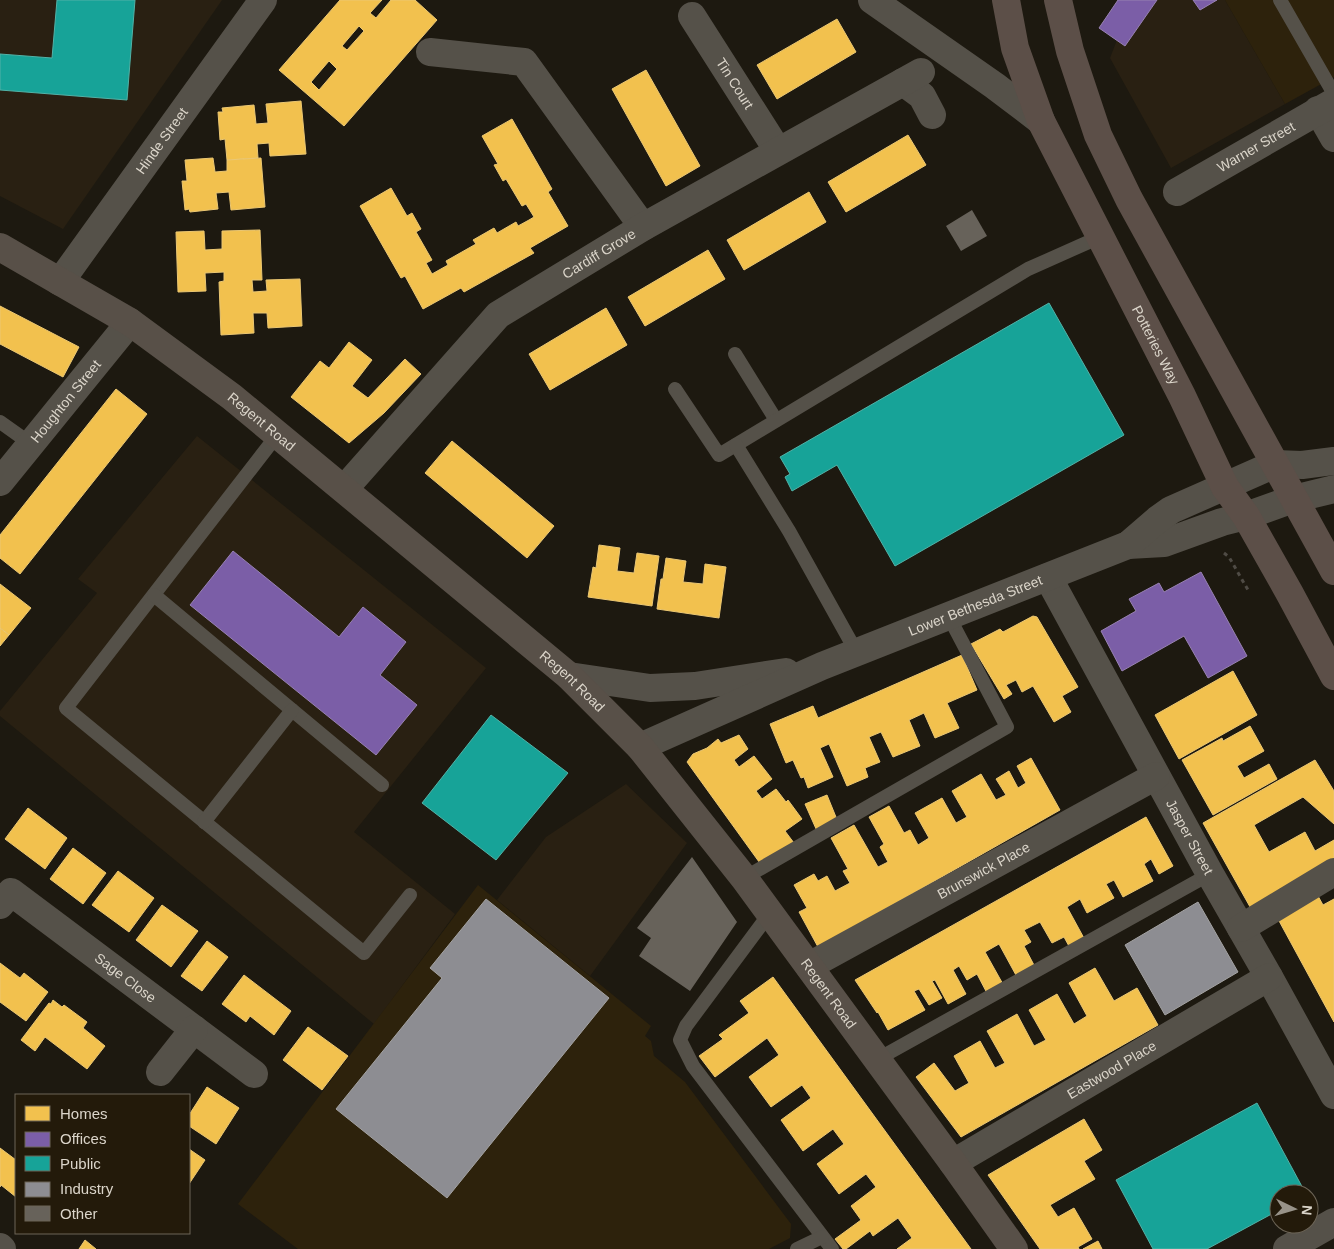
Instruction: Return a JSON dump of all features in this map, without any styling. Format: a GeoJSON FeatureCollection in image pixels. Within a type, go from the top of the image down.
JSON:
{"type":"FeatureCollection","features":[{"type":"Feature","properties":{"kind":"main road","name":"Potteries Way"},"geometry":{"type":"LineString","coordinates":[[1006,0],[1015,48],[1040,121],[1182,396],[1225,487],[1246,516],[1334,676]]}},
{"type":"Feature","properties":{"kind":"main road"},"geometry":{"type":"LineString","coordinates":[[1058,0],[1070,51],[1098,135],[1129,199],[1293,499],[1331,553]]}},
{"type":"Feature","properties":{"kind":"street","name":"Hinde Street"},"geometry":{"type":"LineString","coordinates":[[60,282],[263,0]]}},
{"type":"Feature","properties":{"kind":"street"},"geometry":{"type":"LineString","coordinates":[[872,0],[995,86],[1040,121]]}},
{"type":"Feature","properties":{"kind":"street","name":"Tin Court"},"geometry":{"type":"LineString","coordinates":[[692,16],[778,151]]}},
{"type":"Feature","properties":{"kind":"street"},"geometry":{"type":"LineString","coordinates":[[430,52],[524,62],[643,227]]}},
{"type":"Feature","properties":{"kind":"street","name":"Cardiff Grove"},"geometry":{"type":"LineString","coordinates":[[345,488],[498,315],[643,227],[912,77],[932,114]]}},
{"type":"Feature","properties":{"kind":"street"},"geometry":{"type":"LineString","coordinates":[[1329,102],[1334,138]]}},
{"type":"Feature","properties":{"kind":"street","name":"Warner Street"},"geometry":{"type":"LineString","coordinates":[[1177,192],[1329,102]]}},
{"type":"Feature","properties":{"kind":"street","name":"Regent Road"},"geometry":{"type":"LineString","coordinates":[[0,247],[130,322],[232,396],[569,676],[640,747],[744,878],[876,1060],[954,1163],[1014,1249]]}},
{"type":"Feature","properties":{"kind":"street","name":"Houghton Street"},"geometry":{"type":"LineString","coordinates":[[0,482],[130,322]]}},
{"type":"Feature","properties":{"kind":"street"},"geometry":{"type":"LineString","coordinates":[[1275,464],[1302,465],[1334,461]]}},
{"type":"Feature","properties":{"kind":"street","name":"Lower Bethesda Street"},"geometry":{"type":"LineString","coordinates":[[640,747],[822,666],[949,617],[1128,544],[1172,510],[1275,464]]}},
{"type":"Feature","properties":{"kind":"street","name":"Lower Bethesda Street"},"geometry":{"type":"LineString","coordinates":[[1128,544],[1164,543],[1293,499],[1334,489]]}},
{"type":"Feature","properties":{"kind":"street","name":"Jasper Street"},"geometry":{"type":"LineString","coordinates":[[1048,577],[1210,874],[1334,1095]]}},
{"type":"Feature","properties":{"kind":"street","name":"Lower Bethesda Street"},"geometry":{"type":"LineString","coordinates":[[569,676],[650,688],[695,686],[822,666]]}},
{"type":"Feature","properties":{"kind":"street","name":"Brunswick Place"},"geometry":{"type":"LineString","coordinates":[[809,966],[1156,776]]}},
{"type":"Feature","properties":{"kind":"street"},"geometry":{"type":"LineString","coordinates":[[1241,928],[1334,872]]}},
{"type":"Feature","properties":{"kind":"street","name":"Sage Close"},"geometry":{"type":"LineString","coordinates":[[0,905],[11,892],[254,1074]]}},
{"type":"Feature","properties":{"kind":"street","name":"Eastwood Place"},"geometry":{"type":"LineString","coordinates":[[954,1163],[1269,977]]}},
{"type":"Feature","properties":{"kind":"street"},"geometry":{"type":"LineString","coordinates":[[160,1072],[194,1029]]}},
{"type":"Feature","properties":{"kind":"street"},"geometry":{"type":"LineString","coordinates":[[1287,1249],[1334,1222]]}},
{"type":"Feature","properties":{"kind":"lane"},"geometry":{"type":"LineString","coordinates":[[1280,0],[1329,102]]}},
{"type":"Feature","properties":{"kind":"lane"},"geometry":{"type":"LineString","coordinates":[[675,389],[719,455],[1028,269],[1100,237]]}},
{"type":"Feature","properties":{"kind":"lane"},"geometry":{"type":"LineString","coordinates":[[734,354],[776,420]]}},
{"type":"Feature","properties":{"kind":"lane"},"geometry":{"type":"LineString","coordinates":[[0,422],[31,444]]}},
{"type":"Feature","properties":{"kind":"lane"},"geometry":{"type":"LineString","coordinates":[[278,434],[66,708],[364,953],[410,895]]}},
{"type":"Feature","properties":{"kind":"lane"},"geometry":{"type":"LineString","coordinates":[[736,445],[789,531],[857,653]]}},
{"type":"Feature","properties":{"kind":"lane"},"geometry":{"type":"LineString","coordinates":[[154,595],[382,785]]}},
{"type":"Feature","properties":{"kind":"lane"},"geometry":{"type":"LineString","coordinates":[[744,878],[1007,727],[949,617]]}},
{"type":"Feature","properties":{"kind":"lane"},"geometry":{"type":"LineString","coordinates":[[204,822],[292,710]]}},
{"type":"Feature","properties":{"kind":"lane"},"geometry":{"type":"LineString","coordinates":[[876,1060],[1210,874]]}},
{"type":"Feature","properties":{"kind":"lane"},"geometry":{"type":"LineString","coordinates":[[770,913],[686,1026],[680,1040],[693,1066],[832,1249]]}},
{"type":"Feature","properties":{"kind":"lane"},"geometry":{"type":"LineString","coordinates":[[797,1249],[822,1237]]}},
{"type":"Feature","properties":{"kind":"path"},"geometry":{"type":"LineString","coordinates":[[1220,551],[1226,554],[1248,590]]}},
{"type":"Feature","properties":{"kind":"shaded area"},"geometry":{"type":"Polygon","coordinates":[[[0,0],[222,0],[63,229],[0,196],[0,0]]]}},
{"type":"Feature","properties":{"kind":"shaded area"},"geometry":{"type":"Polygon","coordinates":[[[1118,0],[1225,0],[1285,104],[1171,168],[1110,58],[1117,40],[1099,28],[1118,0]]]}},
{"type":"Feature","properties":{"kind":"shaded area"},"geometry":{"type":"Polygon","coordinates":[[[1225,0],[1334,0],[1334,77],[1285,104],[1225,0]]]}},
{"type":"Feature","properties":{"kind":"shaded area"},"geometry":{"type":"Polygon","coordinates":[[[197,436],[486,668],[354,832],[455,914],[374,1024],[0,716],[0,711],[97,593],[78,579],[197,436]]]}},
{"type":"Feature","properties":{"kind":"shaded area"},"geometry":{"type":"Polygon","coordinates":[[[626,784],[687,843],[590,976],[497,900],[546,837],[626,784]]]}},
{"type":"Feature","properties":{"kind":"shaded area"},"geometry":{"type":"Polygon","coordinates":[[[478,885],[651,1026],[645,1036],[651,1041],[654,1056],[685,1082],[791,1224],[790,1238],[769,1249],[298,1249],[238,1204],[478,885]]]}},
{"type":"Feature","properties":{"kind":"building: Homes"},"geometry":{"type":"Polygon","coordinates":[[[340,0],[382,0],[370,13],[376,18],[391,0],[415,0],[437,20],[344,126],[279,70],[340,0]],[[359,26],[342,46],[347,50],[364,31],[359,26]],[[329,61],[311,82],[319,90],[337,69],[329,61]]]}},
{"type":"Feature","properties":{"kind":"building: Homes"},"geometry":{"type":"Polygon","coordinates":[[[837,19],[856,52],[777,99],[757,65],[837,19]]]}},
{"type":"Feature","properties":{"kind":"building: Homes"},"geometry":{"type":"Polygon","coordinates":[[[646,70],[700,166],[666,186],[612,89],[646,70]]]}},
{"type":"Feature","properties":{"kind":"building: Homes"},"geometry":{"type":"Polygon","coordinates":[[[301,101],[306,154],[270,156],[269,143],[257,144],[258,158],[227,160],[225,139],[220,140],[218,112],[223,112],[222,108],[254,105],[256,124],[268,123],[266,104],[301,101]]]}},
{"type":"Feature","properties":{"kind":"building: Homes"},"geometry":{"type":"Polygon","coordinates":[[[512,119],[552,189],[548,192],[568,226],[530,248],[534,253],[464,292],[461,288],[423,309],[405,276],[401,278],[360,206],[391,188],[407,216],[412,213],[421,229],[416,232],[432,260],[426,263],[432,274],[448,265],[446,261],[476,244],[473,240],[494,228],[497,233],[516,222],[518,226],[529,220],[534,217],[526,204],[522,206],[506,179],[503,181],[494,165],[498,164],[482,136],[512,119]]]}},
{"type":"Feature","properties":{"kind":"building: Homes"},"geometry":{"type":"Polygon","coordinates":[[[908,135],[926,165],[846,212],[828,182],[908,135]]]}},
{"type":"Feature","properties":{"kind":"building: Homes"},"geometry":{"type":"Polygon","coordinates":[[[213,158],[215,172],[227,171],[227,160],[261,158],[265,207],[231,210],[229,192],[216,193],[218,209],[190,212],[189,209],[185,210],[182,181],[187,181],[185,160],[213,158]]]}},
{"type":"Feature","properties":{"kind":"building: Homes"},"geometry":{"type":"Polygon","coordinates":[[[809,192],[826,222],[744,270],[727,240],[809,192]]]}},
{"type":"Feature","properties":{"kind":"building: Homes"},"geometry":{"type":"Polygon","coordinates":[[[260,230],[262,280],[252,280],[253,292],[267,291],[266,280],[300,279],[302,326],[268,328],[267,313],[253,313],[254,333],[221,335],[219,282],[224,281],[224,272],[205,273],[206,291],[178,292],[176,232],[204,231],[205,250],[222,249],[222,231],[260,230]]]}},
{"type":"Feature","properties":{"kind":"building: Homes"},"geometry":{"type":"Polygon","coordinates":[[[708,250],[725,279],[645,326],[628,297],[708,250]]]}},
{"type":"Feature","properties":{"kind":"building: Homes"},"geometry":{"type":"Polygon","coordinates":[[[0,306],[79,347],[63,377],[0,344],[0,306]]]}},
{"type":"Feature","properties":{"kind":"building: Homes"},"geometry":{"type":"Polygon","coordinates":[[[606,308],[627,345],[550,390],[529,354],[606,308]]]}},
{"type":"Feature","properties":{"kind":"building: Homes"},"geometry":{"type":"Polygon","coordinates":[[[349,342],[372,360],[352,386],[368,398],[405,359],[421,374],[384,413],[349,443],[291,397],[320,361],[329,368],[349,342]]]}},
{"type":"Feature","properties":{"kind":"building: Homes"},"geometry":{"type":"Polygon","coordinates":[[[116,389],[147,414],[20,574],[0,558],[0,535],[116,389]]]}},
{"type":"Feature","properties":{"kind":"building: Homes"},"geometry":{"type":"Polygon","coordinates":[[[452,441],[554,526],[527,558],[425,473],[452,441]]]}},
{"type":"Feature","properties":{"kind":"building: Homes"},"geometry":{"type":"Polygon","coordinates":[[[599,545],[620,548],[617,571],[634,573],[637,553],[659,556],[652,606],[588,597],[593,567],[596,568],[599,545]]]}},
{"type":"Feature","properties":{"kind":"building: Homes"},"geometry":{"type":"Polygon","coordinates":[[[666,558],[686,561],[683,582],[703,584],[705,564],[726,567],[719,618],[657,609],[666,558]]]}},
{"type":"Feature","properties":{"kind":"building: Homes"},"geometry":{"type":"Polygon","coordinates":[[[0,584],[31,608],[9,635],[0,628],[0,584]]]}},
{"type":"Feature","properties":{"kind":"building: Homes"},"geometry":{"type":"Polygon","coordinates":[[[1033,616],[1037,617],[1078,687],[1062,696],[1071,712],[1054,722],[1033,686],[1022,692],[1016,680],[1006,685],[1012,694],[1004,699],[971,644],[1000,629],[1003,632],[1033,616]]]}},
{"type":"Feature","properties":{"kind":"building: Homes"},"geometry":{"type":"Polygon","coordinates":[[[0,628],[9,635],[0,646],[0,628]]]}},
{"type":"Feature","properties":{"kind":"building: Homes"},"geometry":{"type":"Polygon","coordinates":[[[962,655],[977,690],[947,703],[959,728],[935,738],[924,713],[909,720],[920,746],[893,757],[881,732],[869,737],[880,762],[865,768],[868,777],[847,786],[829,744],[820,748],[833,777],[808,788],[804,777],[801,778],[793,760],[786,763],[770,724],[813,706],[818,718],[962,655]]]}},
{"type":"Feature","properties":{"kind":"building: Homes"},"geometry":{"type":"Polygon","coordinates":[[[1233,671],[1257,715],[1179,759],[1155,715],[1233,671]]]}},
{"type":"Feature","properties":{"kind":"building: Homes"},"geometry":{"type":"Polygon","coordinates":[[[1250,726],[1264,751],[1237,766],[1244,778],[1269,764],[1277,779],[1213,815],[1182,760],[1222,738],[1223,741],[1250,726]]]}},
{"type":"Feature","properties":{"kind":"building: Homes"},"geometry":{"type":"Polygon","coordinates":[[[739,735],[748,749],[734,760],[739,767],[754,756],[772,779],[756,791],[762,799],[776,789],[786,802],[788,800],[802,819],[785,831],[794,843],[762,866],[687,762],[693,754],[707,748],[718,739],[721,743],[739,735]]]}},
{"type":"Feature","properties":{"kind":"building: Homes"},"geometry":{"type":"Polygon","coordinates":[[[1031,758],[1060,810],[818,947],[799,912],[807,908],[794,885],[814,874],[818,881],[827,876],[835,891],[850,883],[843,871],[848,869],[831,838],[854,825],[878,867],[888,862],[880,847],[884,844],[869,817],[889,806],[904,833],[910,830],[918,845],[929,838],[915,813],[942,798],[956,823],[967,817],[952,791],[981,774],[996,800],[1006,795],[996,779],[1009,771],[1018,788],[1026,783],[1017,766],[1031,758]]]}},
{"type":"Feature","properties":{"kind":"building: Homes"},"geometry":{"type":"Polygon","coordinates":[[[1315,760],[1334,791],[1334,824],[1303,797],[1254,825],[1269,852],[1305,832],[1315,851],[1334,840],[1334,869],[1254,914],[1203,823],[1315,760]]]}},
{"type":"Feature","properties":{"kind":"building: Homes"},"geometry":{"type":"Polygon","coordinates":[[[827,795],[838,822],[817,831],[805,804],[827,795]]]}},
{"type":"Feature","properties":{"kind":"building: Homes"},"geometry":{"type":"Polygon","coordinates":[[[28,808],[67,838],[45,869],[5,839],[28,808]]]}},
{"type":"Feature","properties":{"kind":"building: Homes"},"geometry":{"type":"Polygon","coordinates":[[[1146,817],[1173,866],[1159,874],[1151,859],[1144,864],[1153,881],[1123,897],[1114,880],[1106,884],[1114,898],[1087,913],[1080,899],[1067,907],[1085,940],[1070,948],[1064,937],[1052,943],[1040,922],[1024,930],[1031,942],[1024,946],[1035,967],[1017,977],[999,944],[985,952],[1004,986],[988,995],[977,974],[967,980],[959,966],[953,970],[966,994],[948,1004],[935,980],[932,981],[942,998],[929,1005],[919,989],[914,991],[925,1010],[888,1030],[878,1012],[855,980],[1146,817]]]}},
{"type":"Feature","properties":{"kind":"building: Homes"},"geometry":{"type":"Polygon","coordinates":[[[73,848],[106,873],[83,904],[50,879],[73,848]]]}},
{"type":"Feature","properties":{"kind":"building: Homes"},"geometry":{"type":"Polygon","coordinates":[[[118,871],[154,898],[129,932],[92,905],[118,871]]]}},
{"type":"Feature","properties":{"kind":"building: Homes"},"geometry":{"type":"Polygon","coordinates":[[[1318,896],[1323,905],[1334,899],[1334,1022],[1278,919],[1318,896]]]}},
{"type":"Feature","properties":{"kind":"building: Homes"},"geometry":{"type":"Polygon","coordinates":[[[162,905],[198,931],[171,967],[136,940],[162,905]]]}},
{"type":"Feature","properties":{"kind":"building: Homes"},"geometry":{"type":"Polygon","coordinates":[[[207,941],[228,957],[202,991],[181,976],[207,941]]]}},
{"type":"Feature","properties":{"kind":"building: Homes"},"geometry":{"type":"Polygon","coordinates":[[[0,963],[20,978],[24,973],[48,992],[26,1021],[0,1002],[0,963]]]}},
{"type":"Feature","properties":{"kind":"building: Homes"},"geometry":{"type":"Polygon","coordinates":[[[1095,968],[1114,1001],[1137,988],[1158,1025],[961,1137],[916,1077],[934,1063],[955,1091],[969,1083],[954,1056],[980,1041],[995,1068],[1005,1063],[987,1031],[1017,1014],[1034,1046],[1046,1040],[1029,1010],[1057,994],[1074,1024],[1087,1016],[1069,983],[1095,968]]]}},
{"type":"Feature","properties":{"kind":"building: Homes"},"geometry":{"type":"Polygon","coordinates":[[[244,975],[291,1011],[274,1035],[250,1016],[246,1022],[222,1004],[244,975]]]}},
{"type":"Feature","properties":{"kind":"building: Homes"},"geometry":{"type":"Polygon","coordinates":[[[773,977],[971,1249],[897,1249],[912,1238],[898,1218],[873,1236],[870,1231],[846,1249],[843,1249],[835,1239],[861,1220],[851,1206],[876,1187],[866,1174],[839,1194],[817,1164],[844,1144],[833,1129],[803,1151],[781,1120],[811,1098],[802,1085],[771,1107],[749,1077],[779,1055],[767,1038],[715,1077],[699,1056],[723,1039],[719,1035],[749,1013],[740,1001],[773,977]]]}},
{"type":"Feature","properties":{"kind":"building: Homes"},"geometry":{"type":"Polygon","coordinates":[[[53,1000],[62,1007],[64,1005],[87,1022],[83,1028],[105,1046],[87,1069],[45,1037],[35,1051],[21,1040],[53,1000]]]}},
{"type":"Feature","properties":{"kind":"building: Homes"},"geometry":{"type":"Polygon","coordinates":[[[308,1027],[348,1056],[322,1090],[283,1060],[308,1027]]]}},
{"type":"Feature","properties":{"kind":"building: Homes"},"geometry":{"type":"Polygon","coordinates":[[[207,1087],[239,1108],[216,1144],[190,1127],[190,1113],[207,1087]]]}},
{"type":"Feature","properties":{"kind":"building: Homes"},"geometry":{"type":"Polygon","coordinates":[[[1084,1119],[1102,1150],[1084,1161],[1095,1179],[1050,1205],[1058,1217],[1074,1208],[1092,1239],[1078,1247],[1079,1249],[1040,1249],[988,1175],[1084,1119]]]}},
{"type":"Feature","properties":{"kind":"building: Homes"},"geometry":{"type":"Polygon","coordinates":[[[0,1148],[15,1159],[15,1196],[1,1185],[0,1187],[0,1148]]]}},
{"type":"Feature","properties":{"kind":"building: Homes"},"geometry":{"type":"Polygon","coordinates":[[[190,1150],[205,1160],[190,1182],[190,1150]]]}},
{"type":"Feature","properties":{"kind":"building: Homes"},"geometry":{"type":"Polygon","coordinates":[[[85,1240],[96,1249],[79,1249],[85,1240]]]}},
{"type":"Feature","properties":{"kind":"building: Homes"},"geometry":{"type":"Polygon","coordinates":[[[1098,1241],[1102,1249],[1083,1249],[1098,1241]]]}},
{"type":"Feature","properties":{"kind":"building: Offices"},"geometry":{"type":"Polygon","coordinates":[[[1118,0],[1157,0],[1125,46],[1099,28],[1118,0]]]}},
{"type":"Feature","properties":{"kind":"building: Offices"},"geometry":{"type":"Polygon","coordinates":[[[1193,0],[1217,0],[1200,10],[1193,0]]]}},
{"type":"Feature","properties":{"kind":"building: Offices"},"geometry":{"type":"Polygon","coordinates":[[[233,551],[339,637],[363,607],[406,642],[380,675],[417,705],[376,755],[190,605],[233,551]]]}},
{"type":"Feature","properties":{"kind":"building: Offices"},"geometry":{"type":"Polygon","coordinates":[[[1201,572],[1247,656],[1208,678],[1184,636],[1122,671],[1101,631],[1136,611],[1129,599],[1159,583],[1164,592],[1201,572]]]}},
{"type":"Feature","properties":{"kind":"building: Public"},"geometry":{"type":"Polygon","coordinates":[[[57,0],[135,0],[127,100],[0,90],[0,54],[52,58],[57,0]]]}},
{"type":"Feature","properties":{"kind":"building: Public"},"geometry":{"type":"Polygon","coordinates":[[[1049,303],[1124,435],[895,566],[837,465],[792,491],[785,477],[790,474],[780,457],[1049,303]]]}},
{"type":"Feature","properties":{"kind":"building: Public"},"geometry":{"type":"Polygon","coordinates":[[[491,715],[568,773],[496,860],[422,803],[491,715]]]}},
{"type":"Feature","properties":{"kind":"building: Public"},"geometry":{"type":"Polygon","coordinates":[[[1257,1103],[1301,1184],[1269,1184],[1269,1215],[1207,1249],[1153,1249],[1116,1180],[1257,1103]]]}},
{"type":"Feature","properties":{"kind":"building: Industry"},"geometry":{"type":"Polygon","coordinates":[[[486,899],[609,998],[447,1198],[336,1109],[442,978],[430,968],[486,899]]]}},
{"type":"Feature","properties":{"kind":"building: Industry"},"geometry":{"type":"Polygon","coordinates":[[[1198,902],[1238,972],[1165,1015],[1125,945],[1198,902]]]}},
{"type":"Feature","properties":{"kind":"building: Other"},"geometry":{"type":"Polygon","coordinates":[[[972,210],[987,236],[961,251],[946,226],[972,210]]]}},
{"type":"Feature","properties":{"kind":"building: Other"},"geometry":{"type":"Polygon","coordinates":[[[692,857],[737,922],[690,991],[639,956],[651,938],[637,928],[692,857]]]}}]}
